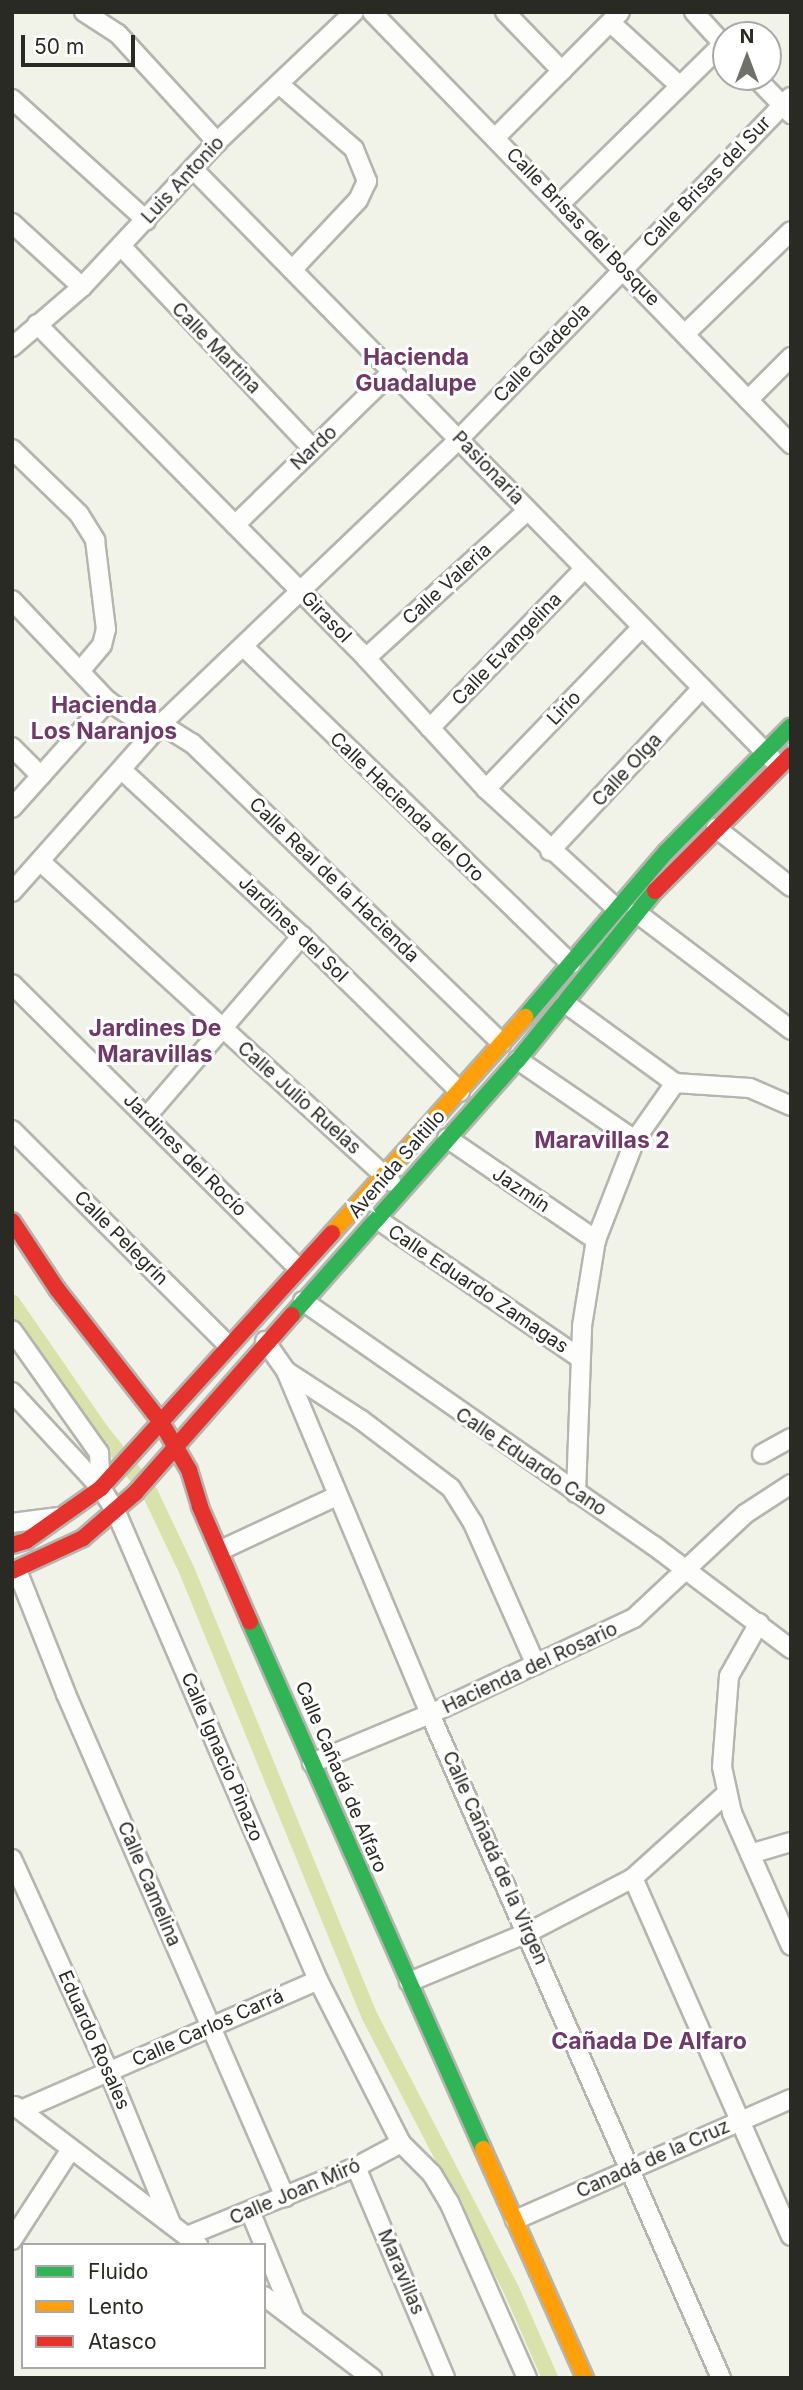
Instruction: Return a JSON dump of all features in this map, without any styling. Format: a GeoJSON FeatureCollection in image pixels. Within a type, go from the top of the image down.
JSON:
{"type":"FeatureCollection","features":[{"type":"Feature","properties":{"kind":"street"},"geometry":{"type":"LineString","coordinates":[[84,12],[104,23],[217,142]]}},
{"type":"Feature","properties":{"kind":"street","name":"Luis Antonio"},"geometry":{"type":"LineString","coordinates":[[13,345],[82,287],[195,171],[217,142],[354,12]]}},
{"type":"Feature","properties":{"kind":"street","name":"Calle Brisas del Bosque"},"geometry":{"type":"LineString","coordinates":[[372,12],[624,268],[791,444]]}},
{"type":"Feature","properties":{"kind":"street"},"geometry":{"type":"LineString","coordinates":[[505,12],[562,71]]}},
{"type":"Feature","properties":{"kind":"street"},"geometry":{"type":"LineString","coordinates":[[694,12],[712,32]]}},
{"type":"Feature","properties":{"kind":"street"},"geometry":{"type":"LineString","coordinates":[[496,137],[616,17],[679,85]]}},
{"type":"Feature","properties":{"kind":"street"},"geometry":{"type":"LineString","coordinates":[[560,204],[679,85],[712,56]]}},
{"type":"Feature","properties":{"kind":"street"},"geometry":{"type":"LineString","coordinates":[[279,84],[354,149],[368,181],[358,200],[292,270]]}},
{"type":"Feature","properties":{"kind":"street"},"geometry":{"type":"LineString","coordinates":[[772,91],[788,105]]}},
{"type":"Feature","properties":{"kind":"street"},"geometry":{"type":"LineString","coordinates":[[12,99],[146,220]]}},
{"type":"Feature","properties":{"kind":"street","name":"Calle Brisas del Sur"},"geometry":{"type":"LineString","coordinates":[[624,268],[788,105]]}},
{"type":"Feature","properties":{"kind":"street","name":"Pasionaria"},"geometry":{"type":"LineString","coordinates":[[195,171],[460,438],[702,688],[765,751],[785,761]]}},
{"type":"Feature","properties":{"kind":"street"},"geometry":{"type":"LineString","coordinates":[[12,223],[82,287]]}},
{"type":"Feature","properties":{"kind":"street"},"geometry":{"type":"LineString","coordinates":[[686,333],[791,231]]}},
{"type":"Feature","properties":{"kind":"street","name":"Calle Martina"},"geometry":{"type":"LineString","coordinates":[[121,246],[312,448]]}},
{"type":"Feature","properties":{"kind":"street","name":"Calle Gladeola"},"geometry":{"type":"LineString","coordinates":[[12,892],[123,771],[161,724],[245,648],[460,438],[624,268]]}},
{"type":"Feature","properties":{"kind":"street","name":"Girasol"},"geometry":{"type":"LineString","coordinates":[[37,324],[366,658],[486,789],[616,908]]}},
{"type":"Feature","properties":{"kind":"street"},"geometry":{"type":"LineString","coordinates":[[748,400],[791,357]]}},
{"type":"Feature","properties":{"kind":"street","name":"Nardo"},"geometry":{"type":"LineString","coordinates":[[235,525],[393,371]]}},
{"type":"Feature","properties":{"kind":"street"},"geometry":{"type":"LineString","coordinates":[[12,449],[79,514],[95,540],[106,629],[102,645],[81,670]]}},
{"type":"Feature","properties":{"kind":"street","name":"Calle Valeria"},"geometry":{"type":"LineString","coordinates":[[366,658],[528,510]]}},
{"type":"Feature","properties":{"kind":"street","name":"Calle Evangelina"},"geometry":{"type":"LineString","coordinates":[[430,728],[584,569]]}},
{"type":"Feature","properties":{"kind":"street","name":"Calle Real de la Hacienda"},"geometry":{"type":"LineString","coordinates":[[12,600],[108,701],[134,718],[161,724],[192,743],[502,1043]]}},
{"type":"Feature","properties":{"kind":"street","name":"Lirio"},"geometry":{"type":"LineString","coordinates":[[486,789],[642,627]]}},
{"type":"Feature","properties":{"kind":"street","name":"Calle Hacienda del Oro"},"geometry":{"type":"LineString","coordinates":[[245,648],[571,964]]}},
{"type":"Feature","properties":{"kind":"street","name":"Calle Olga"},"geometry":{"type":"LineString","coordinates":[[550,850],[702,688]]}},
{"type":"Feature","properties":{"kind":"street"},"geometry":{"type":"LineString","coordinates":[[12,808],[108,701]]}},
{"type":"Feature","properties":{"kind":"street","name":"Avenida Saltillo"},"geometry":{"type":"LineString","coordinates":[[12,1545],[65,1515],[101,1489],[298,1268],[460,1092],[616,908],[791,726]]}},
{"type":"Feature","properties":{"kind":"street"},"geometry":{"type":"LineString","coordinates":[[12,747],[41,776]]}},
{"type":"Feature","properties":{"kind":"street","name":"Avenida Saltillo"},"geometry":{"type":"LineString","coordinates":[[14,1571],[83,1538],[135,1493],[265,1341],[518,1060],[637,913],[716,828],[785,761]]}},
{"type":"Feature","properties":{"kind":"street","name":"Jardines del Sol"},"geometry":{"type":"LineString","coordinates":[[123,771],[302,936],[460,1092]]}},
{"type":"Feature","properties":{"kind":"street"},"geometry":{"type":"LineString","coordinates":[[716,828],[791,887]]}},
{"type":"Feature","properties":{"kind":"street","name":"Calle Julio Ruelas"},"geometry":{"type":"LineString","coordinates":[[41,862],[402,1191]]}},
{"type":"Feature","properties":{"kind":"street"},"geometry":{"type":"LineString","coordinates":[[637,913],[791,1030]]}},
{"type":"Feature","properties":{"kind":"street"},"geometry":{"type":"LineString","coordinates":[[146,1116],[302,936]]}},
{"type":"Feature","properties":{"kind":"street","name":"Jardines del Rocío"},"geometry":{"type":"LineString","coordinates":[[12,984],[298,1268]]}},
{"type":"Feature","properties":{"kind":"street"},"geometry":{"type":"LineString","coordinates":[[565,1003],[675,1083],[750,1088],[791,1106]]}},
{"type":"Feature","properties":{"kind":"street"},"geometry":{"type":"LineString","coordinates":[[518,1060],[635,1140]]}},
{"type":"Feature","properties":{"kind":"street"},"geometry":{"type":"LineString","coordinates":[[576,1493],[580,1358],[596,1240],[635,1140],[675,1083]]}},
{"type":"Feature","properties":{"kind":"street","name":"Calle Pelegrín"},"geometry":{"type":"LineString","coordinates":[[12,1130],[229,1346]]}},
{"type":"Feature","properties":{"kind":"street","name":"Jazmín"},"geometry":{"type":"LineString","coordinates":[[447,1138],[596,1240]]}},
{"type":"Feature","properties":{"kind":"street","name":"Calle Eduardo Zamagas"},"geometry":{"type":"LineString","coordinates":[[376,1219],[580,1358]]}},
{"type":"Feature","properties":{"kind":"street","name":"Calle Cañadá de Alfaro"},"geometry":{"type":"LineString","coordinates":[[12,1221],[57,1289],[157,1427],[221,1549],[312,1763],[585,2378]]}},
{"type":"Feature","properties":{"kind":"street","name":"Calle Eduardo Cano"},"geometry":{"type":"LineString","coordinates":[[303,1301],[685,1570],[791,1649]]}},
{"type":"Feature","properties":{"kind":"street"},"geometry":{"type":"LineString","coordinates":[[12,1330],[99,1453],[101,1489]]}},
{"type":"Feature","properties":{"kind":"street","name":"Calle Cañadá de la Virgen"},"geometry":{"type":"LineString","coordinates":[[265,1341],[286,1371],[430,1714],[529,1932],[721,2378]]}},
{"type":"Feature","properties":{"kind":"street"},"geometry":{"type":"LineString","coordinates":[[286,1371],[360,1419],[451,1488],[473,1523],[536,1665]]}},
{"type":"Feature","properties":{"kind":"street","name":"Calle Ignacio Pinazo"},"geometry":{"type":"LineString","coordinates":[[12,1392],[101,1489],[116,1512],[318,1980],[401,2143],[441,2186],[527,2378]]}},
{"type":"Feature","properties":{"kind":"street"},"geometry":{"type":"LineString","coordinates":[[762,1454],[791,1438]]}},
{"type":"Feature","properties":{"kind":"street","name":"Hacienda del Rosario"},"geometry":{"type":"LineString","coordinates":[[312,1763],[430,1714],[634,1618],[746,1514],[791,1485]]}},
{"type":"Feature","properties":{"kind":"street"},"geometry":{"type":"LineString","coordinates":[[221,1549],[337,1496]]}},
{"type":"Feature","properties":{"kind":"street"},"geometry":{"type":"LineString","coordinates":[[12,1522],[65,1515]]}},
{"type":"Feature","properties":{"kind":"street","name":"Calle Camelina"},"geometry":{"type":"LineString","coordinates":[[14,1571],[285,2197]]}},
{"type":"Feature","properties":{"kind":"street"},"geometry":{"type":"LineString","coordinates":[[758,1623],[729,1676],[721,1738],[726,1794],[791,1946]]}},
{"type":"Feature","properties":{"kind":"street"},"geometry":{"type":"LineString","coordinates":[[409,1982],[529,1932],[633,1878],[726,1794]]}},
{"type":"Feature","properties":{"kind":"street"},"geometry":{"type":"LineString","coordinates":[[750,1854],[791,1842]]}},
{"type":"Feature","properties":{"kind":"street","name":"Eduardo Rosales"},"geometry":{"type":"LineString","coordinates":[[12,1859],[110,2072],[172,2223]]}},
{"type":"Feature","properties":{"kind":"street"},"geometry":{"type":"LineString","coordinates":[[633,1878],[791,2236]]}},
{"type":"Feature","properties":{"kind":"street","name":"Calle Carlos Carrá"},"geometry":{"type":"LineString","coordinates":[[17,2107],[110,2072],[209,2025],[318,1980]]}},
{"type":"Feature","properties":{"kind":"street","name":"Canadá de la Cruz"},"geometry":{"type":"LineString","coordinates":[[514,2220],[791,2099]]}},
{"type":"Feature","properties":{"kind":"street"},"geometry":{"type":"LineString","coordinates":[[17,2107],[193,2241]]}},
{"type":"Feature","properties":{"kind":"street","name":"Calle Joan Miró"},"geometry":{"type":"LineString","coordinates":[[193,2241],[250,2211],[356,2167],[401,2143]]}},
{"type":"Feature","properties":{"kind":"street"},"geometry":{"type":"LineString","coordinates":[[12,2240],[71,2149]]}},
{"type":"Feature","properties":{"kind":"street","name":"Maravillas"},"geometry":{"type":"LineString","coordinates":[[356,2167],[445,2378]]}},
{"type":"Feature","properties":{"kind":"street"},"geometry":{"type":"LineString","coordinates":[[250,2211],[263,2243]]}},
{"type":"Feature","properties":{"kind":"street"},"geometry":{"type":"LineString","coordinates":[[266,2251],[294,2320]]}},
{"type":"Feature","properties":{"kind":"street"},"geometry":{"type":"LineString","coordinates":[[266,2298],[372,2378]]}},
{"type":"Feature","properties":{"kind":"waterway"},"geometry":{"type":"LineString","coordinates":[[12,1302],[101,1431],[150,1493],[187,1571],[370,2017],[511,2289],[550,2378]]}},
{"type":"Feature","properties":{"kind":"traffic: fast"},"geometry":{"type":"LineString","coordinates":[[525,1017],[666,852],[791,726]]}},
{"type":"Feature","properties":{"kind":"traffic: fast"},"geometry":{"type":"LineString","coordinates":[[292,1315],[518,1060],[655,891]]}},
{"type":"Feature","properties":{"kind":"traffic: fast"},"geometry":{"type":"LineString","coordinates":[[250,1622],[483,2149]]}},
{"type":"Feature","properties":{"kind":"traffic: slow"},"geometry":{"type":"LineString","coordinates":[[332,1233],[525,1017]]}},
{"type":"Feature","properties":{"kind":"traffic: slow"},"geometry":{"type":"LineString","coordinates":[[483,2149],[585,2378]]}},
{"type":"Feature","properties":{"kind":"traffic: jam"},"geometry":{"type":"LineString","coordinates":[[655,891],[791,755]]}},
{"type":"Feature","properties":{"kind":"traffic: jam"},"geometry":{"type":"LineString","coordinates":[[12,1221],[57,1289],[161,1422],[189,1470],[200,1507],[250,1622]]}},
{"type":"Feature","properties":{"kind":"traffic: jam"},"geometry":{"type":"LineString","coordinates":[[12,1545],[26,1541],[101,1488],[332,1233]]}},
{"type":"Feature","properties":{"kind":"traffic: jam"},"geometry":{"type":"LineString","coordinates":[[12,1571],[83,1538],[135,1493],[292,1315]]}},
{"type":"Feature","properties":{"kind":"district","name":"Hacienda Guadalupe"},"geometry":{"type":"Point","coordinates":[416,370]}},
{"type":"Feature","properties":{"kind":"district","name":"Hacienda Los Naranjos"},"geometry":{"type":"Point","coordinates":[104,718]}},
{"type":"Feature","properties":{"kind":"district","name":"Jardines De Maravillas"},"geometry":{"type":"Point","coordinates":[155,1041]}},
{"type":"Feature","properties":{"kind":"district","name":"Maravillas 2"},"geometry":{"type":"Point","coordinates":[602,1140]}},
{"type":"Feature","properties":{"kind":"district","name":"Cañada De Alfaro"},"geometry":{"type":"Point","coordinates":[649,2041]}}]}
